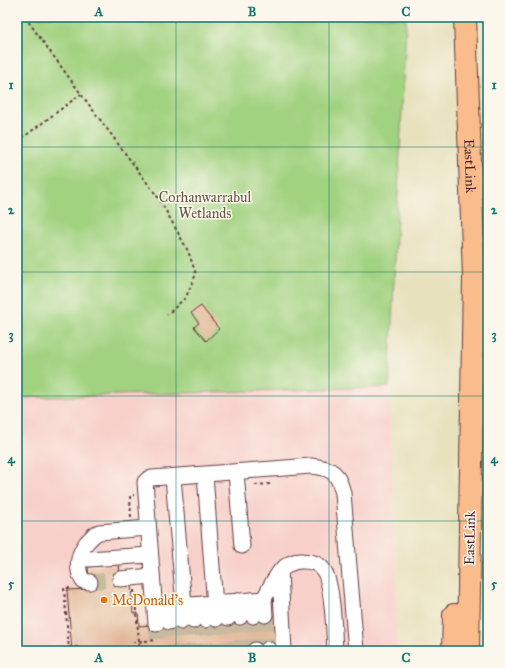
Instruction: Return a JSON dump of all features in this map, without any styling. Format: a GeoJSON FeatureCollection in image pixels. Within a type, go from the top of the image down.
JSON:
{"type":"FeatureCollection","features":[{"type":"Feature","properties":{"kind":"highway","name":"EastLink"},"geometry":{"type":"LineString","coordinates":[[465,17],[474,277],[468,651]]}},
{"type":"Feature","properties":{"kind":"highway"},"geometry":{"type":"LineString","coordinates":[[453,651],[456,573],[471,536]]}},
{"type":"Feature","properties":{"kind":"lane"},"geometry":{"type":"LineString","coordinates":[[152,576],[145,487],[145,482],[148,479],[311,466],[322,467],[334,472],[340,480],[343,493],[356,651]]}},
{"type":"Feature","properties":{"kind":"lane"},"geometry":{"type":"LineString","coordinates":[[236,472],[242,546]]}},
{"type":"Feature","properties":{"kind":"lane"},"geometry":{"type":"LineString","coordinates":[[205,475],[207,604],[211,619]]}},
{"type":"Feature","properties":{"kind":"lane"},"geometry":{"type":"LineString","coordinates":[[173,477],[211,619]]}},
{"type":"Feature","properties":{"kind":"lane"},"geometry":{"type":"LineString","coordinates":[[90,582],[83,581],[80,576],[84,557],[81,551],[95,534],[99,532],[148,525]]}},
{"type":"Feature","properties":{"kind":"lane"},"geometry":{"type":"LineString","coordinates":[[84,557],[150,555]]}},
{"type":"Feature","properties":{"kind":"lane"},"geometry":{"type":"LineString","coordinates":[[207,604],[280,571],[286,565],[299,560],[310,561],[325,571],[330,596],[335,651]]}},
{"type":"Feature","properties":{"kind":"lane"},"geometry":{"type":"LineString","coordinates":[[280,571],[284,651]]}},
{"type":"Feature","properties":{"kind":"lane"},"geometry":{"type":"LineString","coordinates":[[120,579],[152,576],[207,604],[211,619]]}},
{"type":"Feature","properties":{"kind":"lane"},"geometry":{"type":"LineString","coordinates":[[207,604],[211,619]]}},
{"type":"Feature","properties":{"kind":"lane"},"geometry":{"type":"LineString","coordinates":[[207,604],[211,619]]}},
{"type":"Feature","properties":{"kind":"path"},"geometry":{"type":"LineString","coordinates":[[25,17],[160,200],[188,251],[196,274],[186,297],[166,315]]}},
{"type":"Feature","properties":{"kind":"path"},"geometry":{"type":"LineString","coordinates":[[17,142],[81,94]]}},
{"type":"Feature","properties":{"kind":"path"},"geometry":{"type":"LineString","coordinates":[[69,651],[64,588],[75,587]]}},
{"type":"Feature","properties":{"kind":"path"},"geometry":{"type":"LineString","coordinates":[[133,642],[157,640]]}},
{"type":"Feature","properties":{"kind":"path"},"geometry":{"type":"LineString","coordinates":[[139,642],[140,651]]}},
{"type":"Feature","properties":{"kind":"path"},"geometry":{"type":"LineString","coordinates":[[69,648],[78,646]]}},
{"type":"Feature","properties":{"kind":"shaded area"},"geometry":{"type":"Polygon","coordinates":[[[389,387],[398,651],[17,651],[17,398],[389,387]]]}},
{"type":"Feature","properties":{"kind":"green space","name":"Corhanwarrabul Wetlands"},"geometry":{"type":"Polygon","coordinates":[[[17,17],[403,17],[406,21],[389,387],[17,398],[17,17]]]}},
{"type":"Feature","properties":{"kind":"building"},"geometry":{"type":"Polygon","coordinates":[[[201,306],[219,329],[206,341],[194,327],[199,323],[191,313],[201,306]]]}},
{"type":"Feature","properties":{"kind":"building"},"geometry":{"type":"Polygon","coordinates":[[[119,564],[121,586],[131,585],[133,613],[138,613],[139,626],[276,615],[279,647],[227,651],[72,651],[67,590],[90,589],[88,567],[119,564]]]}},
{"type":"Feature","properties":{"kind":"tunnel"},"geometry":{"type":"LineString","coordinates":[[90,582],[120,579]]}},
{"type":"Feature","properties":{"kind":"tunnel"},"geometry":{"type":"LineString","coordinates":[[265,615],[268,649]]}},
{"type":"Feature","properties":{"kind":"tunnel"},"geometry":{"type":"LineString","coordinates":[[253,616],[255,650]]}},
{"type":"Feature","properties":{"kind":"tunnel"},"geometry":{"type":"LineString","coordinates":[[240,617],[243,651]]}},
{"type":"Feature","properties":{"kind":"tunnel"},"geometry":{"type":"LineString","coordinates":[[228,618],[231,651]]}},
{"type":"Feature","properties":{"kind":"tunnel"},"geometry":{"type":"LineString","coordinates":[[216,619],[219,651]]}},
{"type":"Feature","properties":{"kind":"tunnel"},"geometry":{"type":"LineString","coordinates":[[205,620],[208,651]]}},
{"type":"Feature","properties":{"kind":"tunnel"},"geometry":{"type":"LineString","coordinates":[[193,621],[195,651]]}},
{"type":"Feature","properties":{"kind":"tunnel"},"geometry":{"type":"LineString","coordinates":[[169,622],[171,651]]}},
{"type":"Feature","properties":{"kind":"tunnel"},"geometry":{"type":"LineString","coordinates":[[181,622],[184,651]]}},
{"type":"Feature","properties":{"kind":"tunnel"},"geometry":{"type":"LineString","coordinates":[[156,624],[158,651]]}},
{"type":"Feature","properties":{"kind":"place","name":"McDonald's"},"geometry":{"type":"Point","coordinates":[104,600]}}]}
